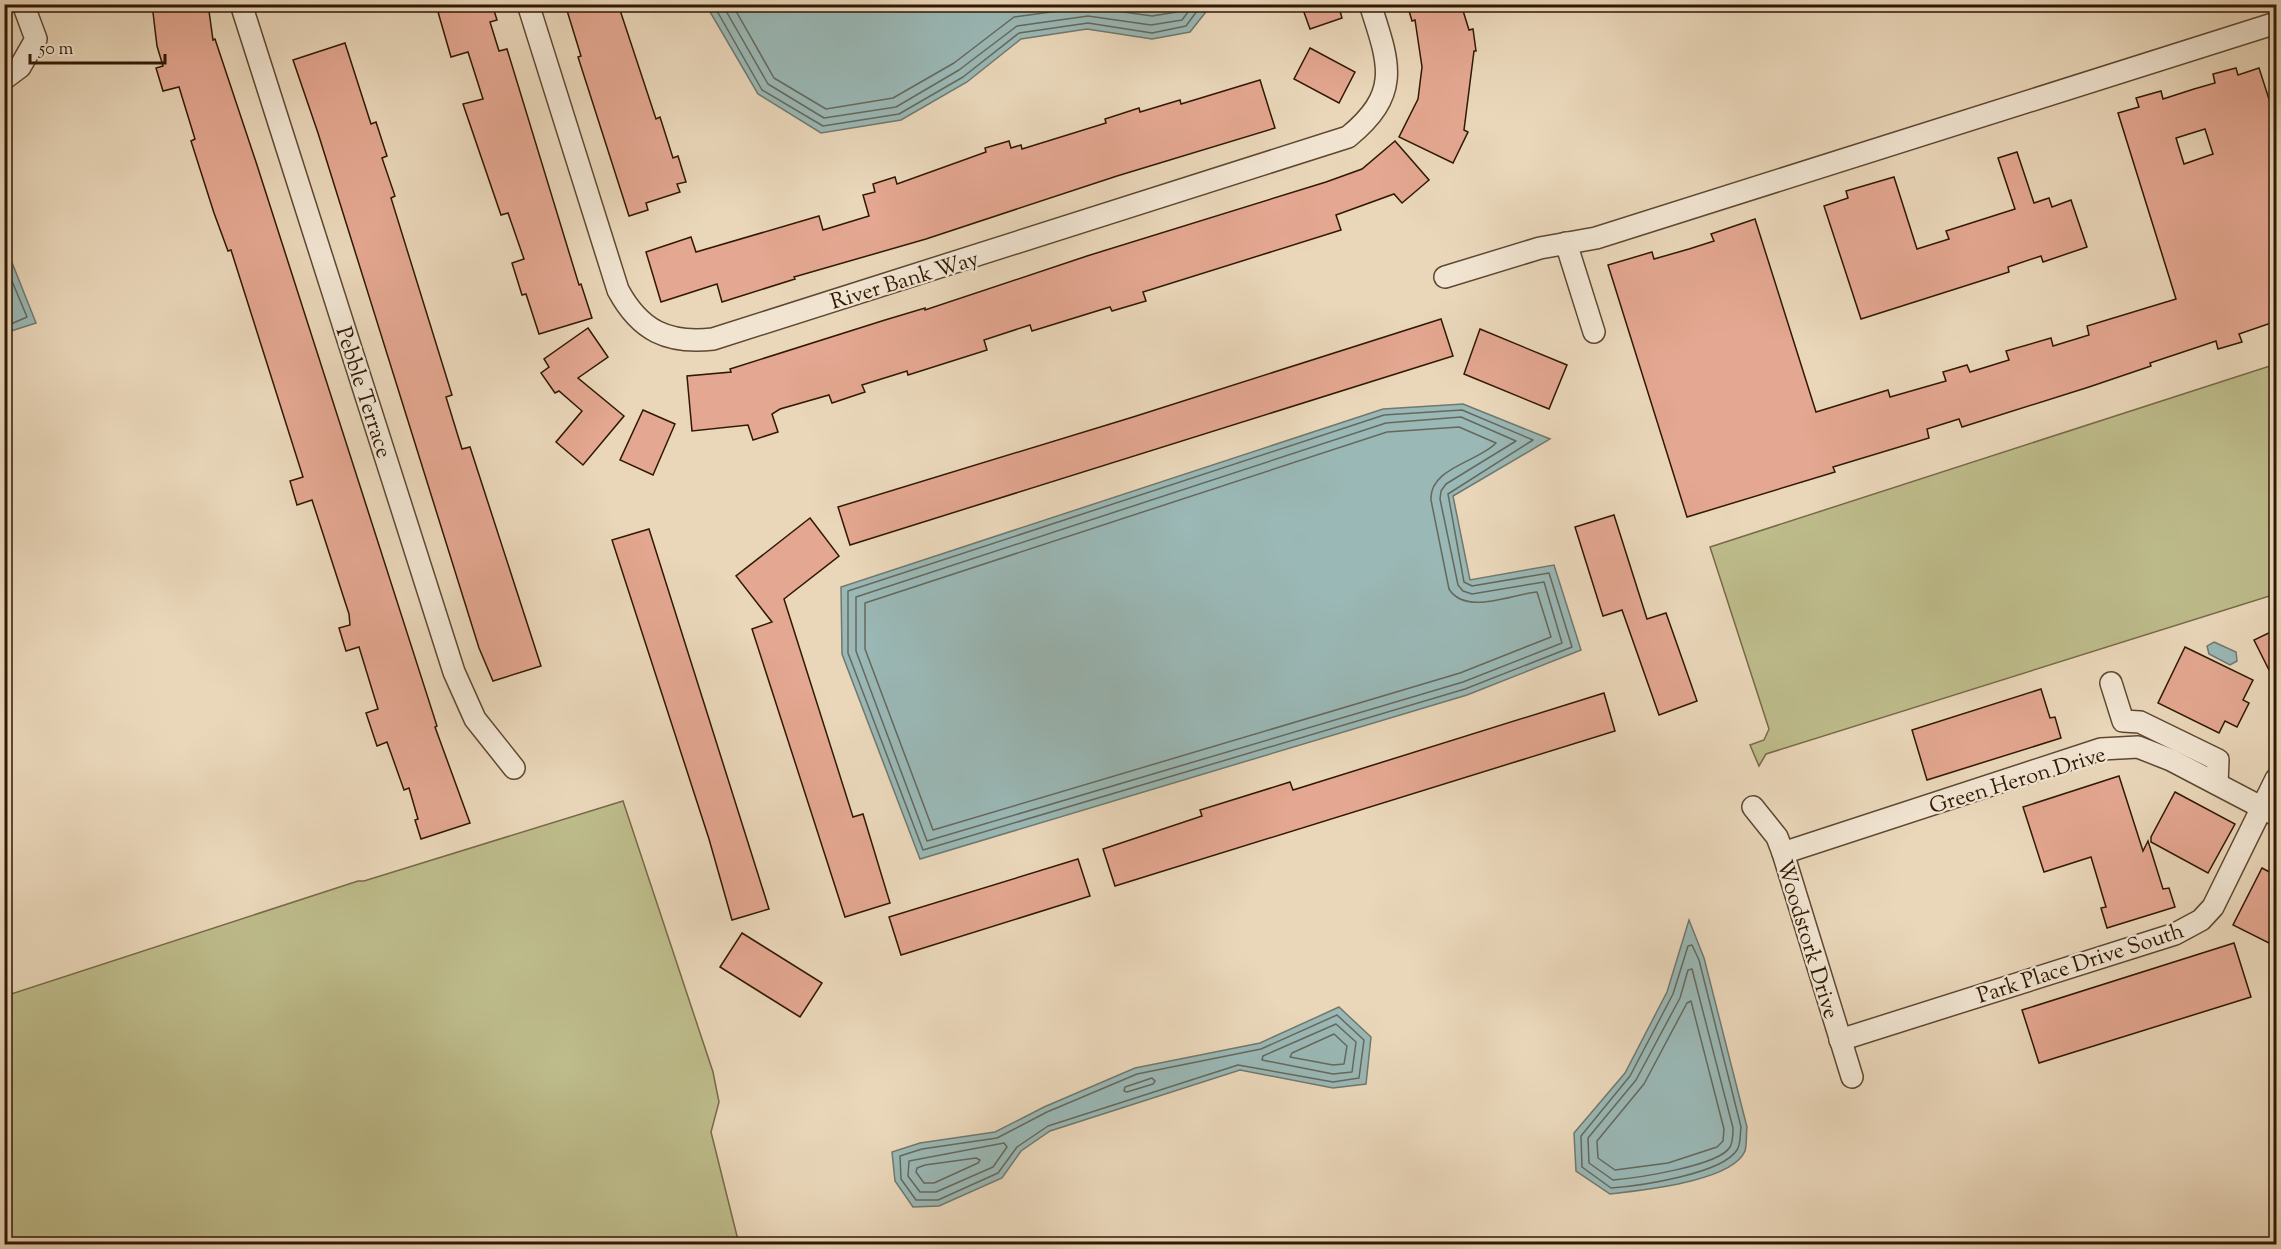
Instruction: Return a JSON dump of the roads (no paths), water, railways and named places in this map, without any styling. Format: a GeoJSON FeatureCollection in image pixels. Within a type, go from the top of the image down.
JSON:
{"type":"FeatureCollection","features":[{"type":"Feature","properties":{"kind":"street"},"geometry":{"type":"LineString","coordinates":[[4,79],[20,67],[36,39],[23,4]]}},
{"type":"Feature","properties":{"kind":"street","name":"Pebble Terrace"},"geometry":{"type":"LineString","coordinates":[[241,4],[454,672],[475,719],[514,768]]}},
{"type":"Feature","properties":{"kind":"street","name":"River Bank Way"},"geometry":{"type":"LineString","coordinates":[[528,4],[618,290],[627,307],[656,332],[674,339],[692,341],[713,339],[1348,137],[1377,109],[1384,93],[1387,74],[1386,53],[1370,4]]}},
{"type":"Feature","properties":{"kind":"street"},"geometry":{"type":"LineString","coordinates":[[1445,277],[1540,248],[1596,238],[2277,23]]}},
{"type":"Feature","properties":{"kind":"street"},"geometry":{"type":"LineString","coordinates":[[1566,243],[1594,332]]}},
{"type":"Feature","properties":{"kind":"street"},"geometry":{"type":"LineString","coordinates":[[2111,683],[2123,721],[2140,722],[2218,760],[2217,784]]}},
{"type":"Feature","properties":{"kind":"street"},"geometry":{"type":"LineString","coordinates":[[2133,748],[2140,722]]}},
{"type":"Feature","properties":{"kind":"street","name":"Green Heron Drive"},"geometry":{"type":"LineString","coordinates":[[1783,853],[2101,749],[2133,748],[2171,760],[2269,811]]}},
{"type":"Feature","properties":{"kind":"street","name":"Park Place Drive South"},"geometry":{"type":"LineString","coordinates":[[1840,1040],[2188,928],[2201,920],[2213,907],[2269,811],[2277,779]]}},
{"type":"Feature","properties":{"kind":"street","name":"Woodstork Drive"},"geometry":{"type":"LineString","coordinates":[[1753,807],[1777,837],[1783,853],[1852,1077]]}},
{"type":"Feature","properties":{"kind":"water"},"geometry":{"type":"Polygon","coordinates":[[[1205,4],[1209,8],[1190,32],[1152,39],[1087,29],[1021,39],[967,82],[901,120],[821,133],[758,94],[706,5],[1205,4]]]}},
{"type":"Feature","properties":{"kind":"water"},"geometry":{"type":"Polygon","coordinates":[[[9,255],[36,323],[5,333],[5,257],[9,255]]]}},
{"type":"Feature","properties":{"kind":"water"},"geometry":{"type":"Polygon","coordinates":[[[1463,404],[1550,439],[1453,496],[1470,580],[1554,565],[1581,650],[1467,695],[920,859],[842,654],[841,587],[1383,409],[1463,404]]]}},
{"type":"Feature","properties":{"kind":"water"},"geometry":{"type":"Polygon","coordinates":[[[2214,642],[2236,652],[2237,661],[2230,665],[2209,654],[2207,646],[2214,642]]]}},
{"type":"Feature","properties":{"kind":"water"},"geometry":{"type":"Polygon","coordinates":[[[1689,920],[1704,958],[1747,1127],[1745,1151],[1737,1162],[1704,1177],[1662,1187],[1610,1194],[1576,1171],[1574,1133],[1625,1073],[1667,992],[1689,920]]]}},
{"type":"Feature","properties":{"kind":"water"},"geometry":{"type":"Polygon","coordinates":[[[1339,1007],[1371,1037],[1366,1084],[1333,1088],[1240,1070],[1050,1131],[1021,1151],[1002,1178],[939,1206],[913,1207],[895,1181],[892,1152],[920,1143],[995,1132],[1044,1107],[1135,1068],[1260,1043],[1339,1007]]]}}]}
